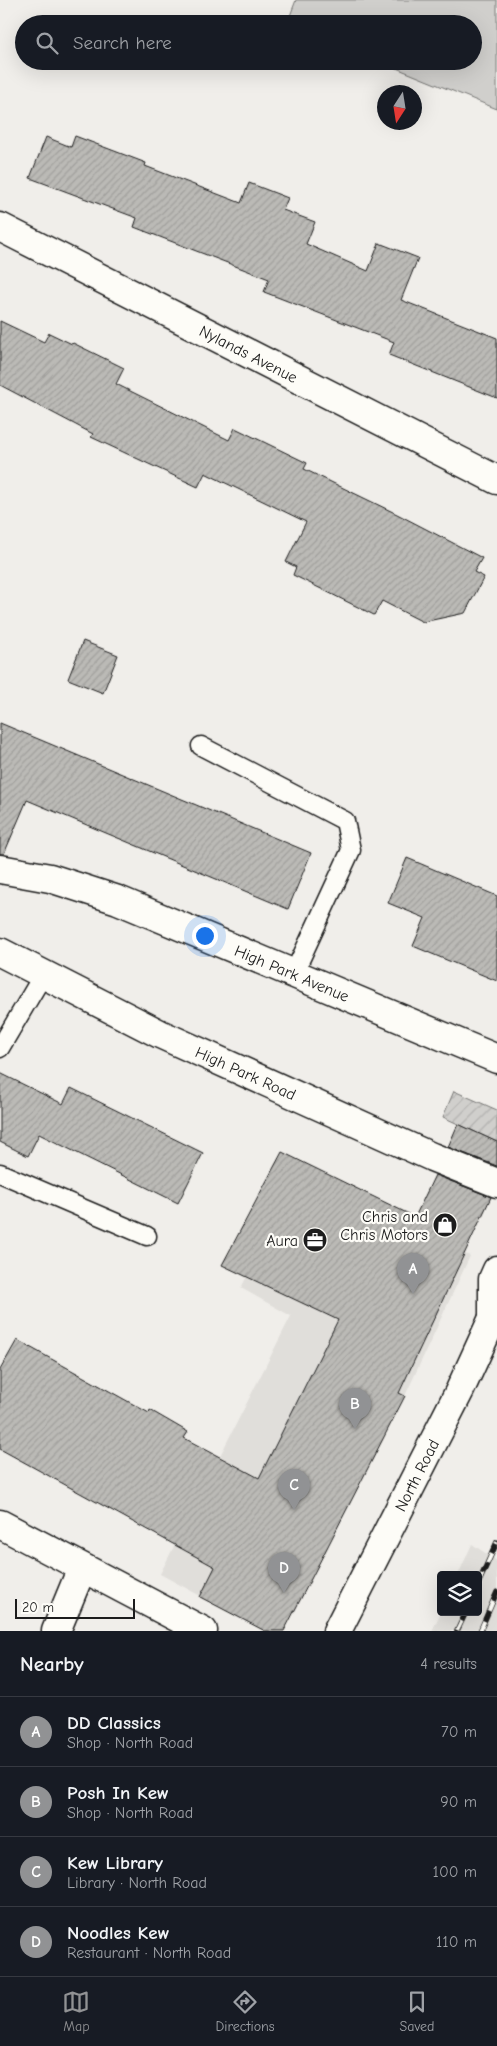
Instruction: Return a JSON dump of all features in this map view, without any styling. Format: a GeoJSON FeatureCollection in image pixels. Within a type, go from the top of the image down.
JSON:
{"type":"FeatureCollection","features":[{"type":"Feature","properties":{"kind":"street","name":"Nylands Avenue"},"geometry":{"type":"LineString","coordinates":[[0,227],[497,480]]}},
{"type":"Feature","properties":{"kind":"street","name":"High Park Avenue"},"geometry":{"type":"LineString","coordinates":[[0,869],[50,878],[118,900],[497,1059]]}},
{"type":"Feature","properties":{"kind":"street","name":"High Park Road"},"geometry":{"type":"LineString","coordinates":[[0,952],[160,1034],[432,1157],[497,1183]]}},
{"type":"Feature","properties":{"kind":"street","name":"North Road"},"geometry":{"type":"LineString","coordinates":[[337,1631],[460,1390],[495,1316],[493,1279],[497,1270]]}},
{"type":"Feature","properties":{"kind":"street"},"geometry":{"type":"LineString","coordinates":[[0,1524],[203,1631]]}},
{"type":"Feature","properties":{"kind":"street"},"geometry":{"type":"LineString","coordinates":[[56,1631],[82,1568]]}},
{"type":"Feature","properties":{"kind":"lane"},"geometry":{"type":"LineString","coordinates":[[201,746],[345,821],[351,850],[294,973]]}},
{"type":"Feature","properties":{"kind":"lane"},"geometry":{"type":"LineString","coordinates":[[0,1048],[43,975]]}},
{"type":"Feature","properties":{"kind":"lane"},"geometry":{"type":"LineString","coordinates":[[0,1173],[146,1236]]}},
{"type":"Feature","properties":{"kind":"shaded area"},"geometry":{"type":"Polygon","coordinates":[[[296,0],[497,0],[497,109],[401,70],[482,70],[482,15],[290,15],[296,0]]]}},
{"type":"Feature","properties":{"kind":"shaded area"},"geometry":{"type":"Polygon","coordinates":[[[454,1091],[497,1110],[497,1142],[443,1117],[454,1091]]]}},
{"type":"Feature","properties":{"kind":"shaded area"},"geometry":{"type":"Polygon","coordinates":[[[299,1174],[470,1256],[405,1396],[284,1631],[265,1631],[160,1574],[291,1316],[241,1288],[299,1174]]]}},
{"type":"Feature","properties":{"kind":"shaded area"},"geometry":{"type":"Polygon","coordinates":[[[472,1544],[497,1561],[497,1631],[432,1631],[439,1616],[482,1616],[482,1571],[460,1571],[472,1544]]]}},
{"type":"Feature","properties":{"kind":"building"},"geometry":{"type":"Polygon","coordinates":[[[75,136],[146,163],[145,166],[241,203],[249,183],[288,198],[283,210],[315,222],[306,244],[368,271],[379,243],[418,258],[401,300],[497,338],[497,398],[389,355],[394,342],[264,292],[269,279],[134,227],[137,218],[30,178],[46,137],[71,147],[75,136]]]}},
{"type":"Feature","properties":{"kind":"building"},"geometry":{"type":"Polygon","coordinates":[[[0,321],[44,342],[49,333],[124,368],[116,384],[229,440],[235,428],[307,463],[304,469],[482,558],[474,572],[484,577],[465,613],[423,622],[382,601],[374,615],[293,575],[296,567],[286,562],[306,522],[205,473],[198,487],[91,437],[93,434],[0,385],[0,321]]]}},
{"type":"Feature","properties":{"kind":"building"},"geometry":{"type":"Polygon","coordinates":[[[83,641],[118,655],[103,693],[68,679],[83,641]]]}},
{"type":"Feature","properties":{"kind":"building"},"geometry":{"type":"Polygon","coordinates":[[[0,723],[311,853],[288,909],[27,800],[4,854],[0,854],[0,723]]]}},
{"type":"Feature","properties":{"kind":"building"},"geometry":{"type":"Polygon","coordinates":[[[407,858],[497,896],[497,981],[413,946],[425,918],[388,903],[407,858]]]}},
{"type":"Feature","properties":{"kind":"building"},"geometry":{"type":"Polygon","coordinates":[[[0,1073],[63,1104],[71,1088],[203,1153],[178,1203],[39,1134],[28,1156],[0,1142],[0,1073]]]}},
{"type":"Feature","properties":{"kind":"building"},"geometry":{"type":"Polygon","coordinates":[[[458,1124],[497,1142],[497,1166],[448,1147],[458,1124]]]}},
{"type":"Feature","properties":{"kind":"building"},"geometry":{"type":"Polygon","coordinates":[[[282,1152],[415,1217],[435,1175],[491,1197],[399,1393],[405,1396],[284,1631],[265,1631],[200,1597],[215,1567],[0,1449],[0,1370],[17,1340],[149,1413],[150,1410],[188,1432],[184,1438],[259,1478],[338,1320],[222,1265],[282,1152]]]}},
{"type":"Feature","properties":{"kind":"railway"},"geometry":{"type":"LineString","coordinates":[[482,1575],[497,1542]]}},
{"type":"Feature","properties":{"kind":"railway"},"geometry":{"type":"LineString","coordinates":[[480,1631],[497,1592]]}},
{"type":"Feature","properties":{"kind":"railway"},"geometry":{"type":"LineString","coordinates":[[457,1631],[464,1616]]}},
{"type":"Feature","properties":{"kind":"place","name":"Chris and Chris Motors"},"geometry":{"type":"Point","coordinates":[445,1225]}},
{"type":"Feature","properties":{"kind":"place","name":"Aura"},"geometry":{"type":"Point","coordinates":[315,1240]}},
{"type":"Feature","properties":{"kind":"place","name":"DD Classics"},"geometry":{"type":"Point","coordinates":[413,1294]}},
{"type":"Feature","properties":{"kind":"place","name":"Posh In Kew"},"geometry":{"type":"Point","coordinates":[355,1429]}},
{"type":"Feature","properties":{"kind":"place","name":"Kew Library"},"geometry":{"type":"Point","coordinates":[294,1510]}},
{"type":"Feature","properties":{"kind":"place","name":"Noodles Kew"},"geometry":{"type":"Point","coordinates":[284,1593]}}]}
